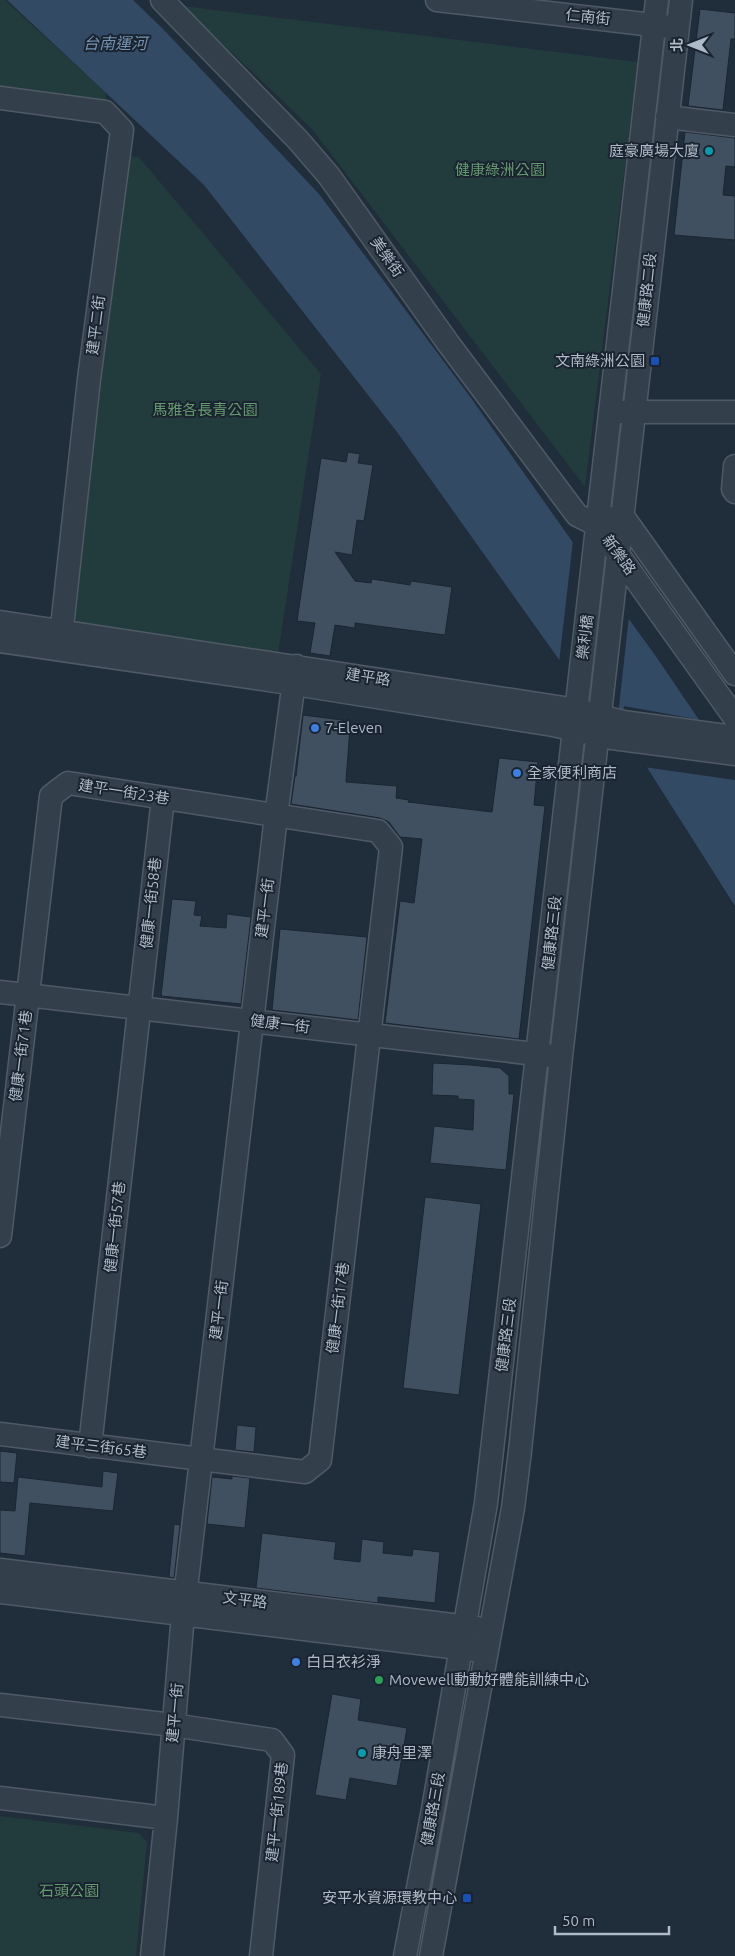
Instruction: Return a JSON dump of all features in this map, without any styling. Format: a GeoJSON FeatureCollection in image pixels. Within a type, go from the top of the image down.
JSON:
{"type":"FeatureCollection","features":[{"type":"Feature","properties":{"kind":"street","name":"美樂街"},"geometry":{"type":"LineString","coordinates":[[162,0],[298,140],[329,176],[454,351],[577,515],[597,525]]}},
{"type":"Feature","properties":{"kind":"street","name":"仁南街"},"geometry":{"type":"LineString","coordinates":[[437,0],[516,4],[678,28]]}},
{"type":"Feature","properties":{"kind":"street","name":"健康路二段"},"geometry":{"type":"LineString","coordinates":[[594,564],[657,0]]}},
{"type":"Feature","properties":{"kind":"street","name":"健康路二段"},"geometry":{"type":"LineString","coordinates":[[615,581],[666,117],[681,0]]}},
{"type":"Feature","properties":{"kind":"street","name":"建平二街"},"geometry":{"type":"LineString","coordinates":[[0,101],[105,112],[122,130],[89,378],[59,640]]}},
{"type":"Feature","properties":{"kind":"street"},"geometry":{"type":"LineString","coordinates":[[666,117],[735,125]]}},
{"type":"Feature","properties":{"kind":"street"},"geometry":{"type":"LineString","coordinates":[[611,412],[735,412]]}},
{"type":"Feature","properties":{"kind":"street"},"geometry":{"type":"LineString","coordinates":[[735,466],[733,489],[735,492]]}},
{"type":"Feature","properties":{"kind":"street","name":"新樂路"},"geometry":{"type":"LineString","coordinates":[[735,674],[622,515],[597,525],[735,718]]}},
{"type":"Feature","properties":{"kind":"street","name":"樂利橋"},"geometry":{"type":"LineString","coordinates":[[576,719],[594,564]]}},
{"type":"Feature","properties":{"kind":"street","name":"樂利橋"},"geometry":{"type":"LineString","coordinates":[[598,726],[615,581]]}},
{"type":"Feature","properties":{"kind":"street","name":"建平路"},"geometry":{"type":"LineString","coordinates":[[0,622],[59,640],[576,719],[622,731],[730,745]]}},
{"type":"Feature","properties":{"kind":"street","name":"建平路"},"geometry":{"type":"LineString","coordinates":[[0,641],[59,640]]}},
{"type":"Feature","properties":{"kind":"street","name":"建平一街"},"geometry":{"type":"LineString","coordinates":[[152,1956],[183,1614],[294,675]]}},
{"type":"Feature","properties":{"kind":"street","name":"健康路三段"},"geometry":{"type":"LineString","coordinates":[[405,1956],[433,1809],[486,1503],[576,719]]}},
{"type":"Feature","properties":{"kind":"street","name":"健康路三段"},"geometry":{"type":"LineString","coordinates":[[431,1956],[513,1508],[598,726]]}},
{"type":"Feature","properties":{"kind":"street","name":"建平一街23巷"},"geometry":{"type":"LineString","coordinates":[[28,995],[51,796],[68,784],[378,831],[391,847]]}},
{"type":"Feature","properties":{"kind":"street","name":"健康一街58巷"},"geometry":{"type":"LineString","coordinates":[[140,1008],[163,798]]}},
{"type":"Feature","properties":{"kind":"street","name":"健康一街17巷"},"geometry":{"type":"LineString","coordinates":[[202,1460],[305,1472],[320,1460],[391,847]]}},
{"type":"Feature","properties":{"kind":"street","name":"健康一街"},"geometry":{"type":"LineString","coordinates":[[0,992],[561,1057]]}},
{"type":"Feature","properties":{"kind":"street","name":"健康一街71巷"},"geometry":{"type":"LineString","coordinates":[[0,1236],[28,995]]}},
{"type":"Feature","properties":{"kind":"street","name":"健康一街57巷"},"geometry":{"type":"LineString","coordinates":[[90,1446],[140,1008]]}},
{"type":"Feature","properties":{"kind":"street","name":"建平三街65巷"},"geometry":{"type":"LineString","coordinates":[[0,1434],[202,1460]]}},
{"type":"Feature","properties":{"kind":"street","name":"文平路"},"geometry":{"type":"LineString","coordinates":[[0,1570],[490,1630]]}},
{"type":"Feature","properties":{"kind":"street","name":"文平路"},"geometry":{"type":"LineString","coordinates":[[0,1592],[487,1652]]}},
{"type":"Feature","properties":{"kind":"street","name":"建平一街189巷"},"geometry":{"type":"LineString","coordinates":[[0,1705],[173,1725],[272,1740],[283,1756],[261,1956]]}},
{"type":"Feature","properties":{"kind":"street"},"geometry":{"type":"LineString","coordinates":[[0,1798],[166,1818]]}},
{"type":"Feature","properties":{"kind":"green space"},"geometry":{"type":"Polygon","coordinates":[[[0,0],[5,0],[106,93],[105,106],[0,94],[0,0]]]}},
{"type":"Feature","properties":{"kind":"green space","name":"健康綠洲公園"},"geometry":{"type":"Polygon","coordinates":[[[183,6],[638,62],[585,487],[312,129],[183,6]]]}},
{"type":"Feature","properties":{"kind":"green space","name":"馬雅各長青公園"},"geometry":{"type":"Polygon","coordinates":[[[125,156],[139,157],[321,374],[278,654],[79,625],[72,616],[125,156]]]}},
{"type":"Feature","properties":{"kind":"green space","name":"石頭公園"},"geometry":{"type":"Polygon","coordinates":[[[0,1816],[139,1833],[147,1842],[136,1956],[0,1956],[0,1816]]]}},
{"type":"Feature","properties":{"kind":"water","name":"台南運河"},"geometry":{"type":"Polygon","coordinates":[[[7,0],[133,0],[163,29],[319,194],[471,398],[655,655],[735,773],[735,906],[615,717],[565,668],[397,432],[204,185],[7,0]]]}},
{"type":"Feature","properties":{"kind":"pier"},"geometry":{"type":"Polygon","coordinates":[[[573,540],[629,616],[617,725],[613,718],[559,663],[573,540]]]}},
{"type":"Feature","properties":{"kind":"pier"},"geometry":{"type":"Polygon","coordinates":[[[624,706],[701,720],[735,769],[735,780],[644,767],[621,731],[624,706]]]}},
{"type":"Feature","properties":{"kind":"building"},"geometry":{"type":"Polygon","coordinates":[[[700,9],[735,13],[735,39],[731,39],[723,110],[688,106],[700,9]]]}},
{"type":"Feature","properties":{"kind":"building"},"geometry":{"type":"Polygon","coordinates":[[[685,132],[735,138],[735,167],[726,166],[723,195],[735,196],[735,240],[674,235],[685,132]]]}},
{"type":"Feature","properties":{"kind":"building"},"geometry":{"type":"Polygon","coordinates":[[[348,452],[360,454],[358,463],[373,465],[364,521],[357,520],[352,555],[335,552],[355,581],[371,583],[372,579],[410,585],[411,581],[452,587],[445,635],[355,623],[355,628],[335,625],[330,656],[310,653],[315,623],[297,621],[321,458],[346,462],[348,452]]]}},
{"type":"Feature","properties":{"kind":"building"},"geometry":{"type":"Polygon","coordinates":[[[303,715],[342,720],[342,726],[350,727],[346,782],[397,786],[396,798],[409,800],[408,802],[492,812],[499,758],[538,762],[534,805],[545,806],[519,1039],[385,1023],[400,901],[414,903],[422,839],[400,837],[389,822],[380,818],[291,804],[303,715]]]}},
{"type":"Feature","properties":{"kind":"building"},"geometry":{"type":"Polygon","coordinates":[[[172,899],[196,901],[194,915],[202,916],[200,926],[226,928],[227,914],[251,917],[241,1004],[161,996],[172,899]]]}},
{"type":"Feature","properties":{"kind":"building"},"geometry":{"type":"Polygon","coordinates":[[[280,929],[367,937],[358,1020],[272,1010],[280,929]]]}},
{"type":"Feature","properties":{"kind":"building"},"geometry":{"type":"Polygon","coordinates":[[[433,1063],[500,1068],[509,1076],[509,1094],[514,1094],[506,1170],[430,1163],[434,1126],[473,1130],[474,1100],[458,1099],[458,1096],[432,1095],[433,1063]]]}},
{"type":"Feature","properties":{"kind":"building"},"geometry":{"type":"Polygon","coordinates":[[[425,1197],[481,1204],[459,1395],[403,1388],[425,1197]]]}},
{"type":"Feature","properties":{"kind":"building"},"geometry":{"type":"Polygon","coordinates":[[[237,1425],[256,1427],[254,1452],[235,1450],[237,1425]]]}},
{"type":"Feature","properties":{"kind":"building"},"geometry":{"type":"Polygon","coordinates":[[[0,1451],[17,1453],[14,1483],[0,1482],[0,1451]]]}},
{"type":"Feature","properties":{"kind":"building"},"geometry":{"type":"Polygon","coordinates":[[[103,1471],[118,1473],[113,1511],[30,1503],[25,1556],[0,1553],[0,1510],[15,1511],[18,1477],[102,1487],[103,1471]]]}},
{"type":"Feature","properties":{"kind":"building"},"geometry":{"type":"Polygon","coordinates":[[[232,1476],[250,1478],[245,1528],[207,1524],[212,1477],[232,1479],[232,1476]]]}},
{"type":"Feature","properties":{"kind":"building"},"geometry":{"type":"Polygon","coordinates":[[[174,1524],[180,1525],[174,1578],[169,1577],[174,1524]]]}},
{"type":"Feature","properties":{"kind":"building"},"geometry":{"type":"Polygon","coordinates":[[[262,1533],[336,1542],[334,1559],[360,1562],[362,1539],[384,1542],[383,1553],[412,1556],[413,1549],[440,1552],[435,1603],[378,1597],[378,1603],[256,1588],[262,1533]]]}},
{"type":"Feature","properties":{"kind":"building","name":"康舟里澤"},"geometry":{"type":"Polygon","coordinates":[[[332,1694],[361,1699],[358,1720],[407,1728],[397,1786],[350,1778],[346,1800],[315,1795],[332,1694]]]}},
{"type":"Feature","properties":{"kind":"place","name":"庭豪廣場大廈"},"geometry":{"type":"Point","coordinates":[709,151]}},
{"type":"Feature","properties":{"kind":"place","name":"文南綠洲公園"},"geometry":{"type":"Point","coordinates":[655,361]}},
{"type":"Feature","properties":{"kind":"place","name":"7-Eleven"},"geometry":{"type":"Point","coordinates":[315,728]}},
{"type":"Feature","properties":{"kind":"place","name":"全家便利商店"},"geometry":{"type":"Point","coordinates":[517,773]}},
{"type":"Feature","properties":{"kind":"place","name":"白日衣衫淨"},"geometry":{"type":"Point","coordinates":[296,1662]}},
{"type":"Feature","properties":{"kind":"place","name":"Movewell動動好體能訓練中心"},"geometry":{"type":"Point","coordinates":[379,1680]}},
{"type":"Feature","properties":{"kind":"place","name":"康舟里澤"},"geometry":{"type":"Point","coordinates":[362,1753]}},
{"type":"Feature","properties":{"kind":"place","name":"安平水資源環教中心"},"geometry":{"type":"Point","coordinates":[467,1898]}}]}
